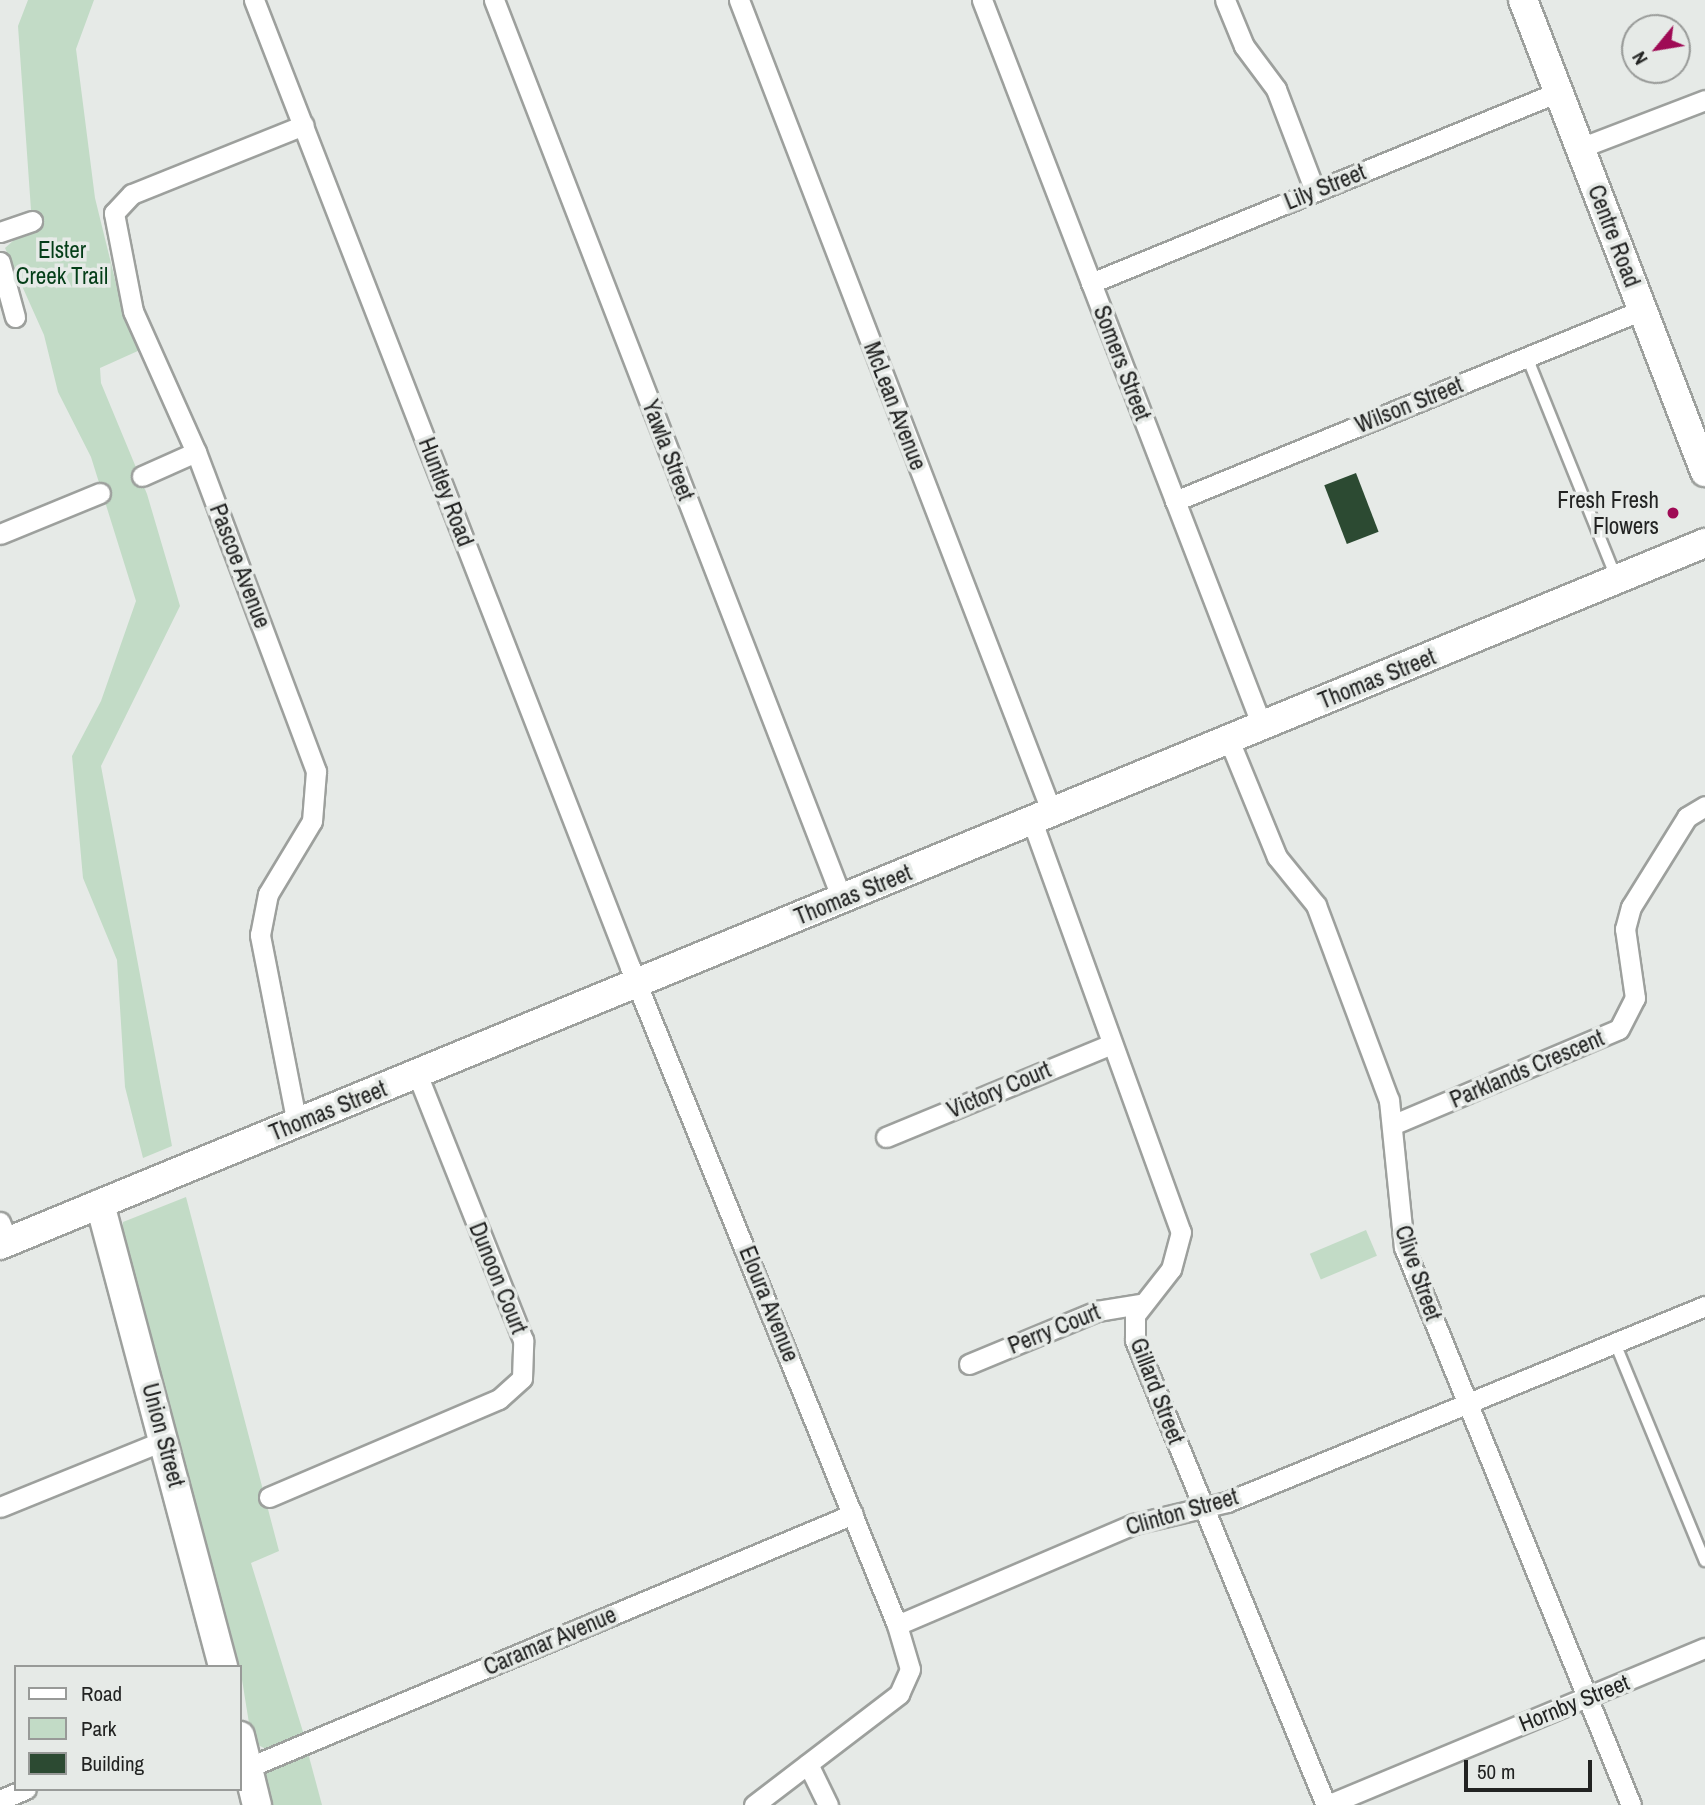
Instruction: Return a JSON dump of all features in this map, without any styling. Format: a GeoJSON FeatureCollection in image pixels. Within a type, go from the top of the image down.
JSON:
{"type":"FeatureCollection","features":[{"type":"Feature","properties":{"kind":"street","name":"Huntley Road"},"geometry":{"type":"LineString","coordinates":[[254,0],[639,983]]}},
{"type":"Feature","properties":{"kind":"street","name":"Yawla Street"},"geometry":{"type":"LineString","coordinates":[[494,0],[842,899]]}},
{"type":"Feature","properties":{"kind":"street","name":"McLean Avenue"},"geometry":{"type":"LineString","coordinates":[[739,0],[1042,817]]}},
{"type":"Feature","properties":{"kind":"street","name":"Somers Street"},"geometry":{"type":"LineString","coordinates":[[982,0],[1262,726]]}},
{"type":"Feature","properties":{"kind":"street"},"geometry":{"type":"LineString","coordinates":[[1225,0],[1244,46],[1276,89],[1315,191]]}},
{"type":"Feature","properties":{"kind":"street","name":"Centre Road"},"geometry":{"type":"LineString","coordinates":[[1523,0],[1705,472]]}},
{"type":"Feature","properties":{"kind":"street","name":"Lily Street"},"geometry":{"type":"LineString","coordinates":[[1091,283],[1558,92]]}},
{"type":"Feature","properties":{"kind":"street"},"geometry":{"type":"LineString","coordinates":[[1580,148],[1705,100]]}},
{"type":"Feature","properties":{"kind":"street","name":"Pascoe Avenue"},"geometry":{"type":"LineString","coordinates":[[297,1124],[260,935],[268,894],[312,821],[316,771],[196,452],[133,311],[115,208],[132,194],[304,125]]}},
{"type":"Feature","properties":{"kind":"street"},"geometry":{"type":"LineString","coordinates":[[0,232],[32,221]]}},
{"type":"Feature","properties":{"kind":"street"},"geometry":{"type":"LineString","coordinates":[[0,262],[15,317]]}},
{"type":"Feature","properties":{"kind":"street","name":"Wilson Street"},"geometry":{"type":"LineString","coordinates":[[1175,501],[1642,310]]}},
{"type":"Feature","properties":{"kind":"street"},"geometry":{"type":"LineString","coordinates":[[142,476],[196,452]]}},
{"type":"Feature","properties":{"kind":"street"},"geometry":{"type":"LineString","coordinates":[[0,534],[100,492]]}},
{"type":"Feature","properties":{"kind":"street","name":"Thomas Street"},"geometry":{"type":"LineString","coordinates":[[3,1236],[100,1204],[297,1124],[1705,544]]}},
{"type":"Feature","properties":{"kind":"street","name":"Clive Street"},"geometry":{"type":"LineString","coordinates":[[1229,740],[1277,857],[1316,905],[1392,1125],[1400,1234],[1631,1805]]}},
{"type":"Feature","properties":{"kind":"street","name":"Parklands Crescent"},"geometry":{"type":"LineString","coordinates":[[1392,1125],[1619,1029],[1635,998],[1625,929],[1631,907],[1687,817],[1705,806]]}},
{"type":"Feature","properties":{"kind":"street","name":"Gillard Street"},"geometry":{"type":"LineString","coordinates":[[1042,817],[1112,1044],[1181,1231],[1171,1269],[1140,1304],[1133,1328],[1138,1352],[1326,1805]]}},
{"type":"Feature","properties":{"kind":"street","name":"Eloura Avenue"},"geometry":{"type":"LineString","coordinates":[[639,983],[897,1625]]}},
{"type":"Feature","properties":{"kind":"street","name":"Victory Court"},"geometry":{"type":"LineString","coordinates":[[886,1137],[1112,1044]]}},
{"type":"Feature","properties":{"kind":"street","name":"Dunoon Court"},"geometry":{"type":"LineString","coordinates":[[269,1497],[499,1399],[522,1378],[523,1340],[417,1074]]}},
{"type":"Feature","properties":{"kind":"street","name":"Union Street"},"geometry":{"type":"LineString","coordinates":[[100,1204],[165,1440],[222,1665]]}},
{"type":"Feature","properties":{"kind":"street","name":"Perry Court"},"geometry":{"type":"LineString","coordinates":[[969,1364],[1097,1311],[1140,1304]]}},
{"type":"Feature","properties":{"kind":"street","name":"Clinton Street"},"geometry":{"type":"LineString","coordinates":[[897,1625],[1134,1524],[1203,1506],[1705,1306]]}},
{"type":"Feature","properties":{"kind":"street"},"geometry":{"type":"LineString","coordinates":[[0,1507],[165,1440]]}},
{"type":"Feature","properties":{"kind":"street","name":"Caramar Avenue"},"geometry":{"type":"LineString","coordinates":[[247,1768],[853,1514]]}},
{"type":"Feature","properties":{"kind":"street"},"geometry":{"type":"LineString","coordinates":[[754,1805],[905,1685],[910,1660],[897,1625]]}},
{"type":"Feature","properties":{"kind":"street","name":"Hornby Street"},"geometry":{"type":"LineString","coordinates":[[1326,1805],[1705,1648]]}},
{"type":"Feature","properties":{"kind":"street"},"geometry":{"type":"LineString","coordinates":[[242,1745],[257,1805]]}},
{"type":"Feature","properties":{"kind":"street"},"geometry":{"type":"LineString","coordinates":[[808,1764],[828,1805]]}},
{"type":"Feature","properties":{"kind":"street"},"geometry":{"type":"LineString","coordinates":[[0,1800],[21,1791]]}},
{"type":"Feature","properties":{"kind":"lane"},"geometry":{"type":"LineString","coordinates":[[1527,357],[1617,580]]}},
{"type":"Feature","properties":{"kind":"lane"},"geometry":{"type":"LineString","coordinates":[[1615,1343],[1705,1562]]}},
{"type":"Feature","properties":{"kind":"green space","name":"Elster Creek Trail"},"geometry":{"type":"Polygon","coordinates":[[[28,0],[94,0],[76,49],[95,198],[124,316],[140,350],[100,368],[101,383],[147,494],[180,606],[101,766],[172,1146],[143,1158],[125,1087],[117,960],[83,878],[72,756],[101,701],[136,601],[91,457],[58,392],[44,335],[5,248],[32,224],[18,26],[28,0]]]}},
{"type":"Feature","properties":{"kind":"green space"},"geometry":{"type":"Polygon","coordinates":[[[186,1197],[279,1551],[251,1563],[304,1735],[268,1750],[252,1742],[242,1665],[239,1665],[122,1235],[123,1222],[186,1197]]]}},
{"type":"Feature","properties":{"kind":"green space"},"geometry":{"type":"Polygon","coordinates":[[[1366,1230],[1377,1256],[1321,1280],[1310,1254],[1366,1230]]]}},
{"type":"Feature","properties":{"kind":"green space"},"geometry":{"type":"Polygon","coordinates":[[[308,1753],[322,1805],[266,1805],[265,1773],[308,1753]]]}},
{"type":"Feature","properties":{"kind":"building"},"geometry":{"type":"Polygon","coordinates":[[[1356,473],[1379,532],[1347,544],[1324,485],[1356,473]]]}},
{"type":"Feature","properties":{"kind":"place","name":"Fresh Fresh Flowers"},"geometry":{"type":"Point","coordinates":[1673,513]}}]}
